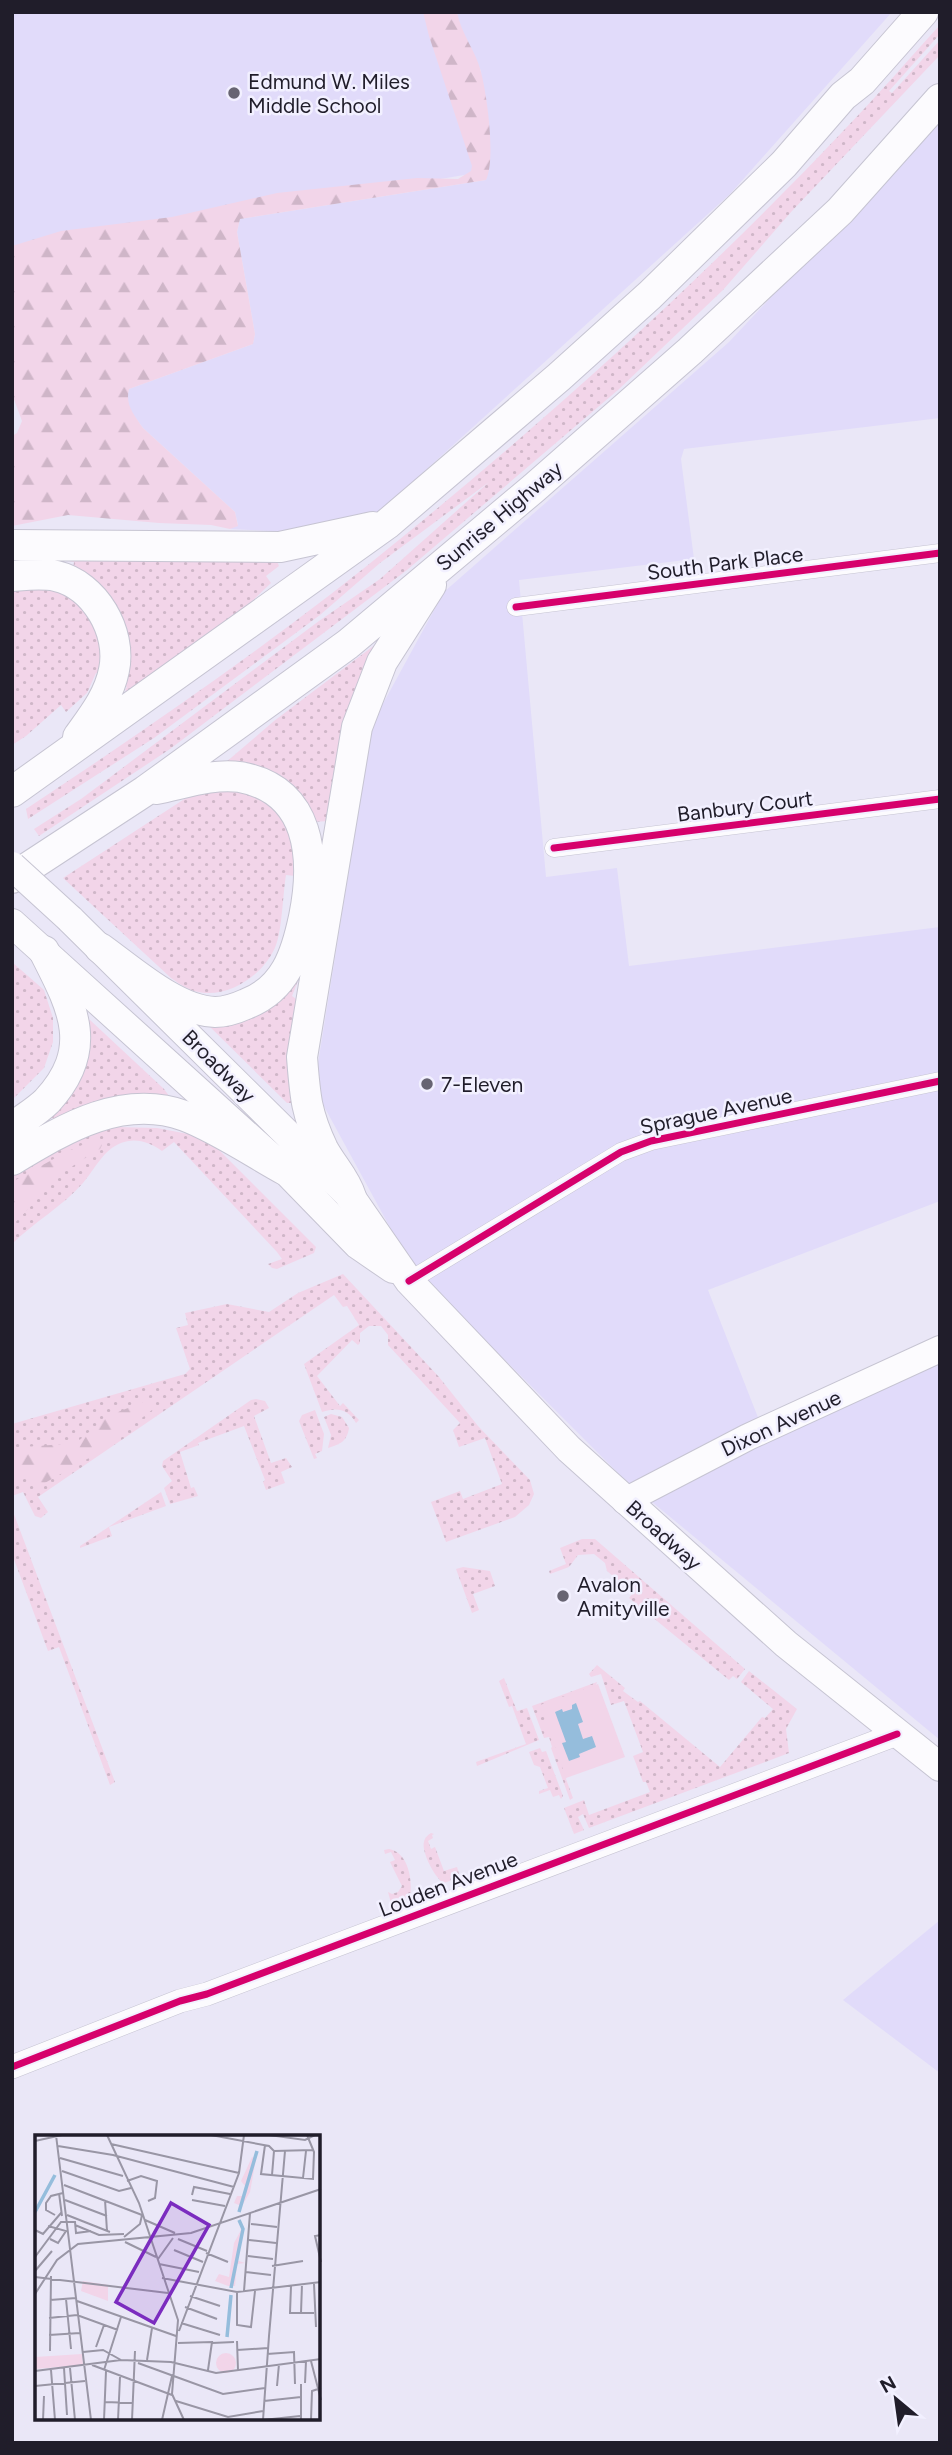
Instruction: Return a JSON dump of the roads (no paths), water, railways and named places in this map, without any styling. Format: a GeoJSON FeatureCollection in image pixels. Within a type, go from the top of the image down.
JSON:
{"type":"FeatureCollection","features":[{"type":"Feature","properties":{"kind":"highway"},"geometry":{"type":"LineString","coordinates":[[12,792],[387,524],[559,377],[649,295],[784,164],[842,96],[862,81],[923,12]]}},
{"type":"Feature","properties":{"kind":"highway","name":"Sunrise Highway"},"geometry":{"type":"LineString","coordinates":[[12,878],[145,791],[348,644],[446,562],[690,351],[839,211],[940,99]]}},
{"type":"Feature","properties":{"kind":"highway"},"geometry":{"type":"LineString","coordinates":[[12,545],[281,547],[387,524]]}},
{"type":"Feature","properties":{"kind":"highway"},"geometry":{"type":"LineString","coordinates":[[351,1197],[347,1184],[324,1151],[305,1104],[302,1057],[357,727],[382,662],[446,562]]}},
{"type":"Feature","properties":{"kind":"highway"},"geometry":{"type":"LineString","coordinates":[[12,576],[57,576],[77,586],[93,600],[111,630],[116,649],[107,695],[67,754]]}},
{"type":"Feature","properties":{"kind":"highway"},"geometry":{"type":"LineString","coordinates":[[100,948],[160,991],[183,1003],[213,1012],[228,1011],[267,993],[285,974],[295,955],[308,898],[309,852],[306,834],[299,818],[286,801],[273,789],[256,781],[237,777],[219,777],[145,791]]}},
{"type":"Feature","properties":{"kind":"highway"},"geometry":{"type":"LineString","coordinates":[[12,1128],[46,1102],[66,1075],[76,1048],[74,1023],[67,997],[39,947]]}},
{"type":"Feature","properties":{"kind":"highway"},"geometry":{"type":"LineString","coordinates":[[12,1160],[83,1121],[116,1111],[148,1109],[188,1118],[285,1170]]}},
{"type":"Feature","properties":{"kind":"main road","name":"Broadway"},"geometry":{"type":"LineString","coordinates":[[12,866],[100,948],[351,1197],[409,1281],[569,1449],[786,1644],[940,1767]]}},
{"type":"Feature","properties":{"kind":"main road","name":"Broadway"},"geometry":{"type":"LineString","coordinates":[[12,923],[285,1170],[358,1245],[409,1281]]}},
{"type":"Feature","properties":{"kind":"main road","name":"Dixon Avenue"},"geometry":{"type":"LineString","coordinates":[[625,1501],[748,1437],[940,1349]]}},
{"type":"Feature","properties":{"kind":"street","name":"South Park Place"},"geometry":{"type":"LineString","coordinates":[[516,607],[940,553]]}},
{"type":"Feature","properties":{"kind":"street","name":"Banbury Court"},"geometry":{"type":"LineString","coordinates":[[554,848],[940,799]]}},
{"type":"Feature","properties":{"kind":"street","name":"Sprague Avenue"},"geometry":{"type":"LineString","coordinates":[[409,1281],[621,1152],[651,1141],[940,1081]]}},
{"type":"Feature","properties":{"kind":"street","name":"Louden Avenue"},"geometry":{"type":"LineString","coordinates":[[12,2067],[180,2001],[207,1994],[897,1734]]}},
{"type":"Feature","properties":{"kind":"water"},"geometry":{"type":"Polygon","coordinates":[[[576,1703],[583,1722],[578,1724],[583,1739],[592,1736],[596,1747],[569,1761],[562,1743],[566,1742],[555,1712],[572,1709],[572,1705],[576,1703]]]}},
{"type":"Feature","properties":{"kind":"place","name":"Edmund W. Miles Middle School"},"geometry":{"type":"Point","coordinates":[234,93]}},
{"type":"Feature","properties":{"kind":"place","name":"7-Eleven"},"geometry":{"type":"Point","coordinates":[427,1084]}},
{"type":"Feature","properties":{"kind":"place","name":"Avalon Amityville"},"geometry":{"type":"Point","coordinates":[563,1596]}}]}
